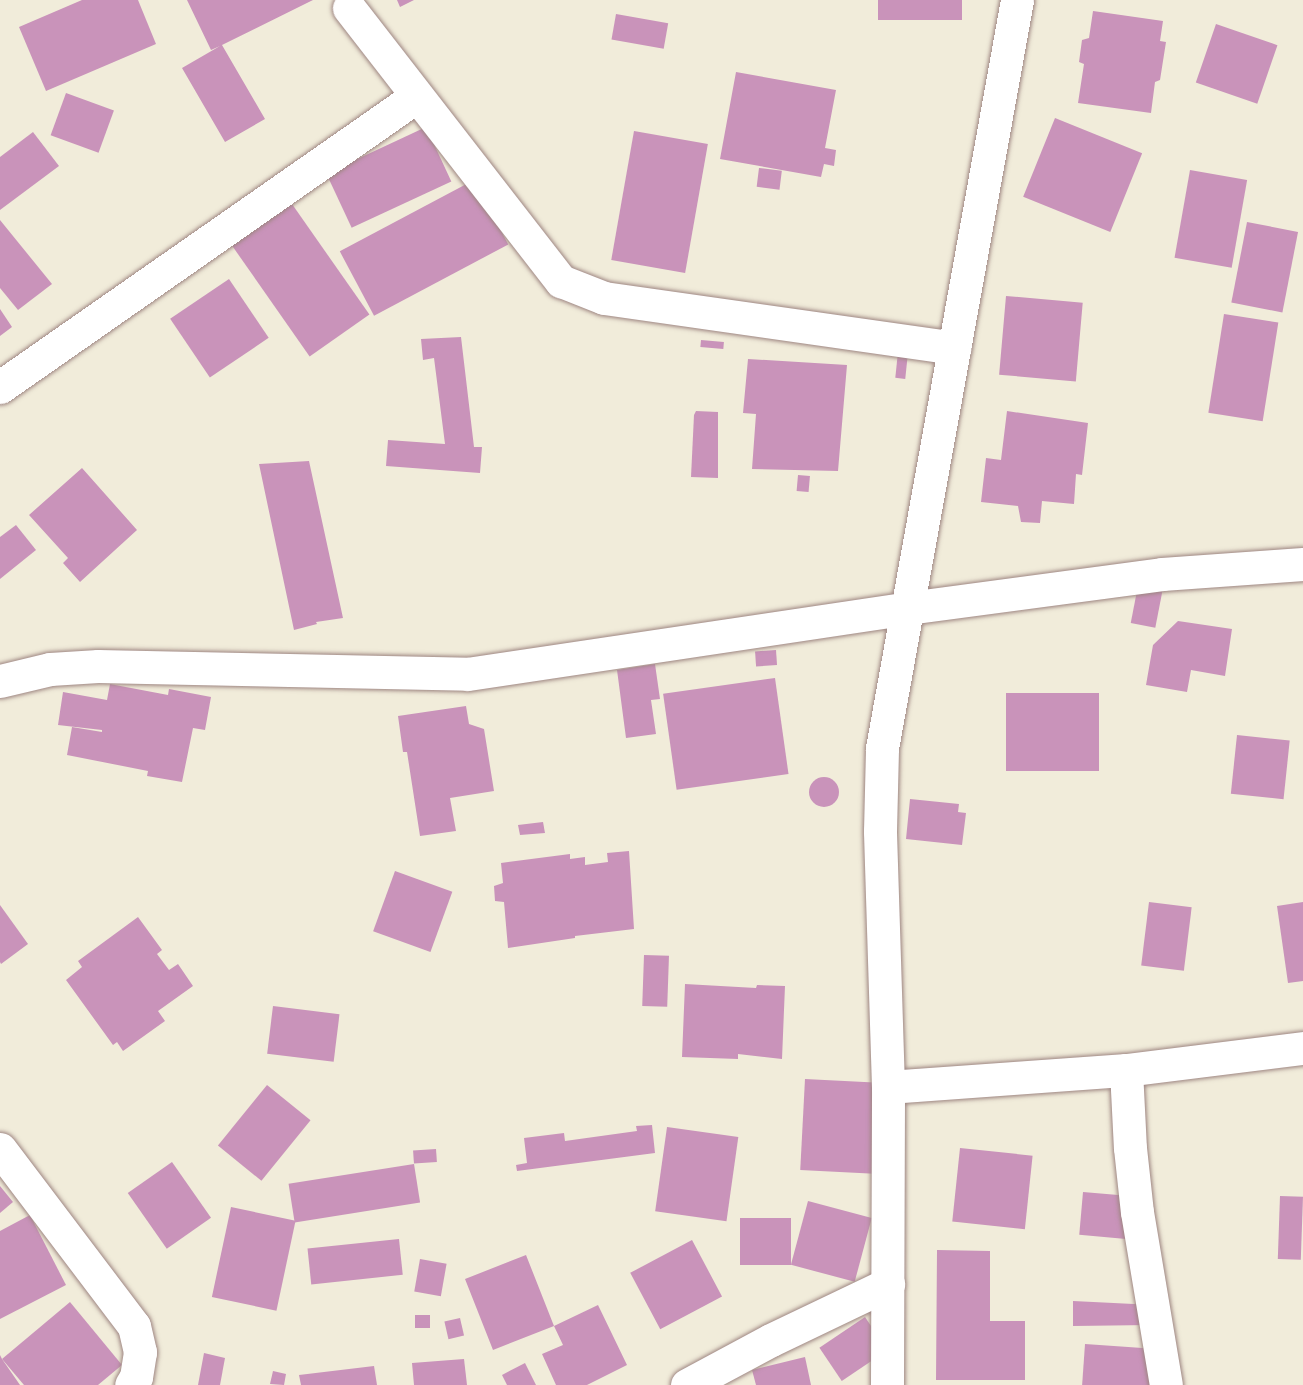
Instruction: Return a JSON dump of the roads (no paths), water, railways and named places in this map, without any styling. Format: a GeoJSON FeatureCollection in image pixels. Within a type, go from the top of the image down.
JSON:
{"type":"FeatureCollection","features":[{"type":"Feature","properties":{"kind":"street"},"geometry":{"type":"LineString","coordinates":[[887,1385],[888,1087],[880,842],[882,748],[1017,0]]}},
{"type":"Feature","properties":{"kind":"street"},"geometry":{"type":"LineString","coordinates":[[349,8],[561,281],[604,298],[954,348]]}},
{"type":"Feature","properties":{"kind":"street"},"geometry":{"type":"LineString","coordinates":[[0,387],[417,96]]}},
{"type":"Feature","properties":{"kind":"street"},"geometry":{"type":"LineString","coordinates":[[0,681],[50,669],[99,666],[468,674],[908,608],[1162,574],[1303,564]]}},
{"type":"Feature","properties":{"kind":"street"},"geometry":{"type":"LineString","coordinates":[[888,1087],[1126,1070],[1303,1048]]}},
{"type":"Feature","properties":{"kind":"street"},"geometry":{"type":"LineString","coordinates":[[1126,1070],[1130,1148],[1137,1212],[1166,1385]]}},
{"type":"Feature","properties":{"kind":"street"},"geometry":{"type":"LineString","coordinates":[[0,1149],[134,1326],[140,1352],[136,1377],[131,1385]]}},
{"type":"Feature","properties":{"kind":"street"},"geometry":{"type":"LineString","coordinates":[[687,1385],[771,1340],[888,1284]]}}]}
